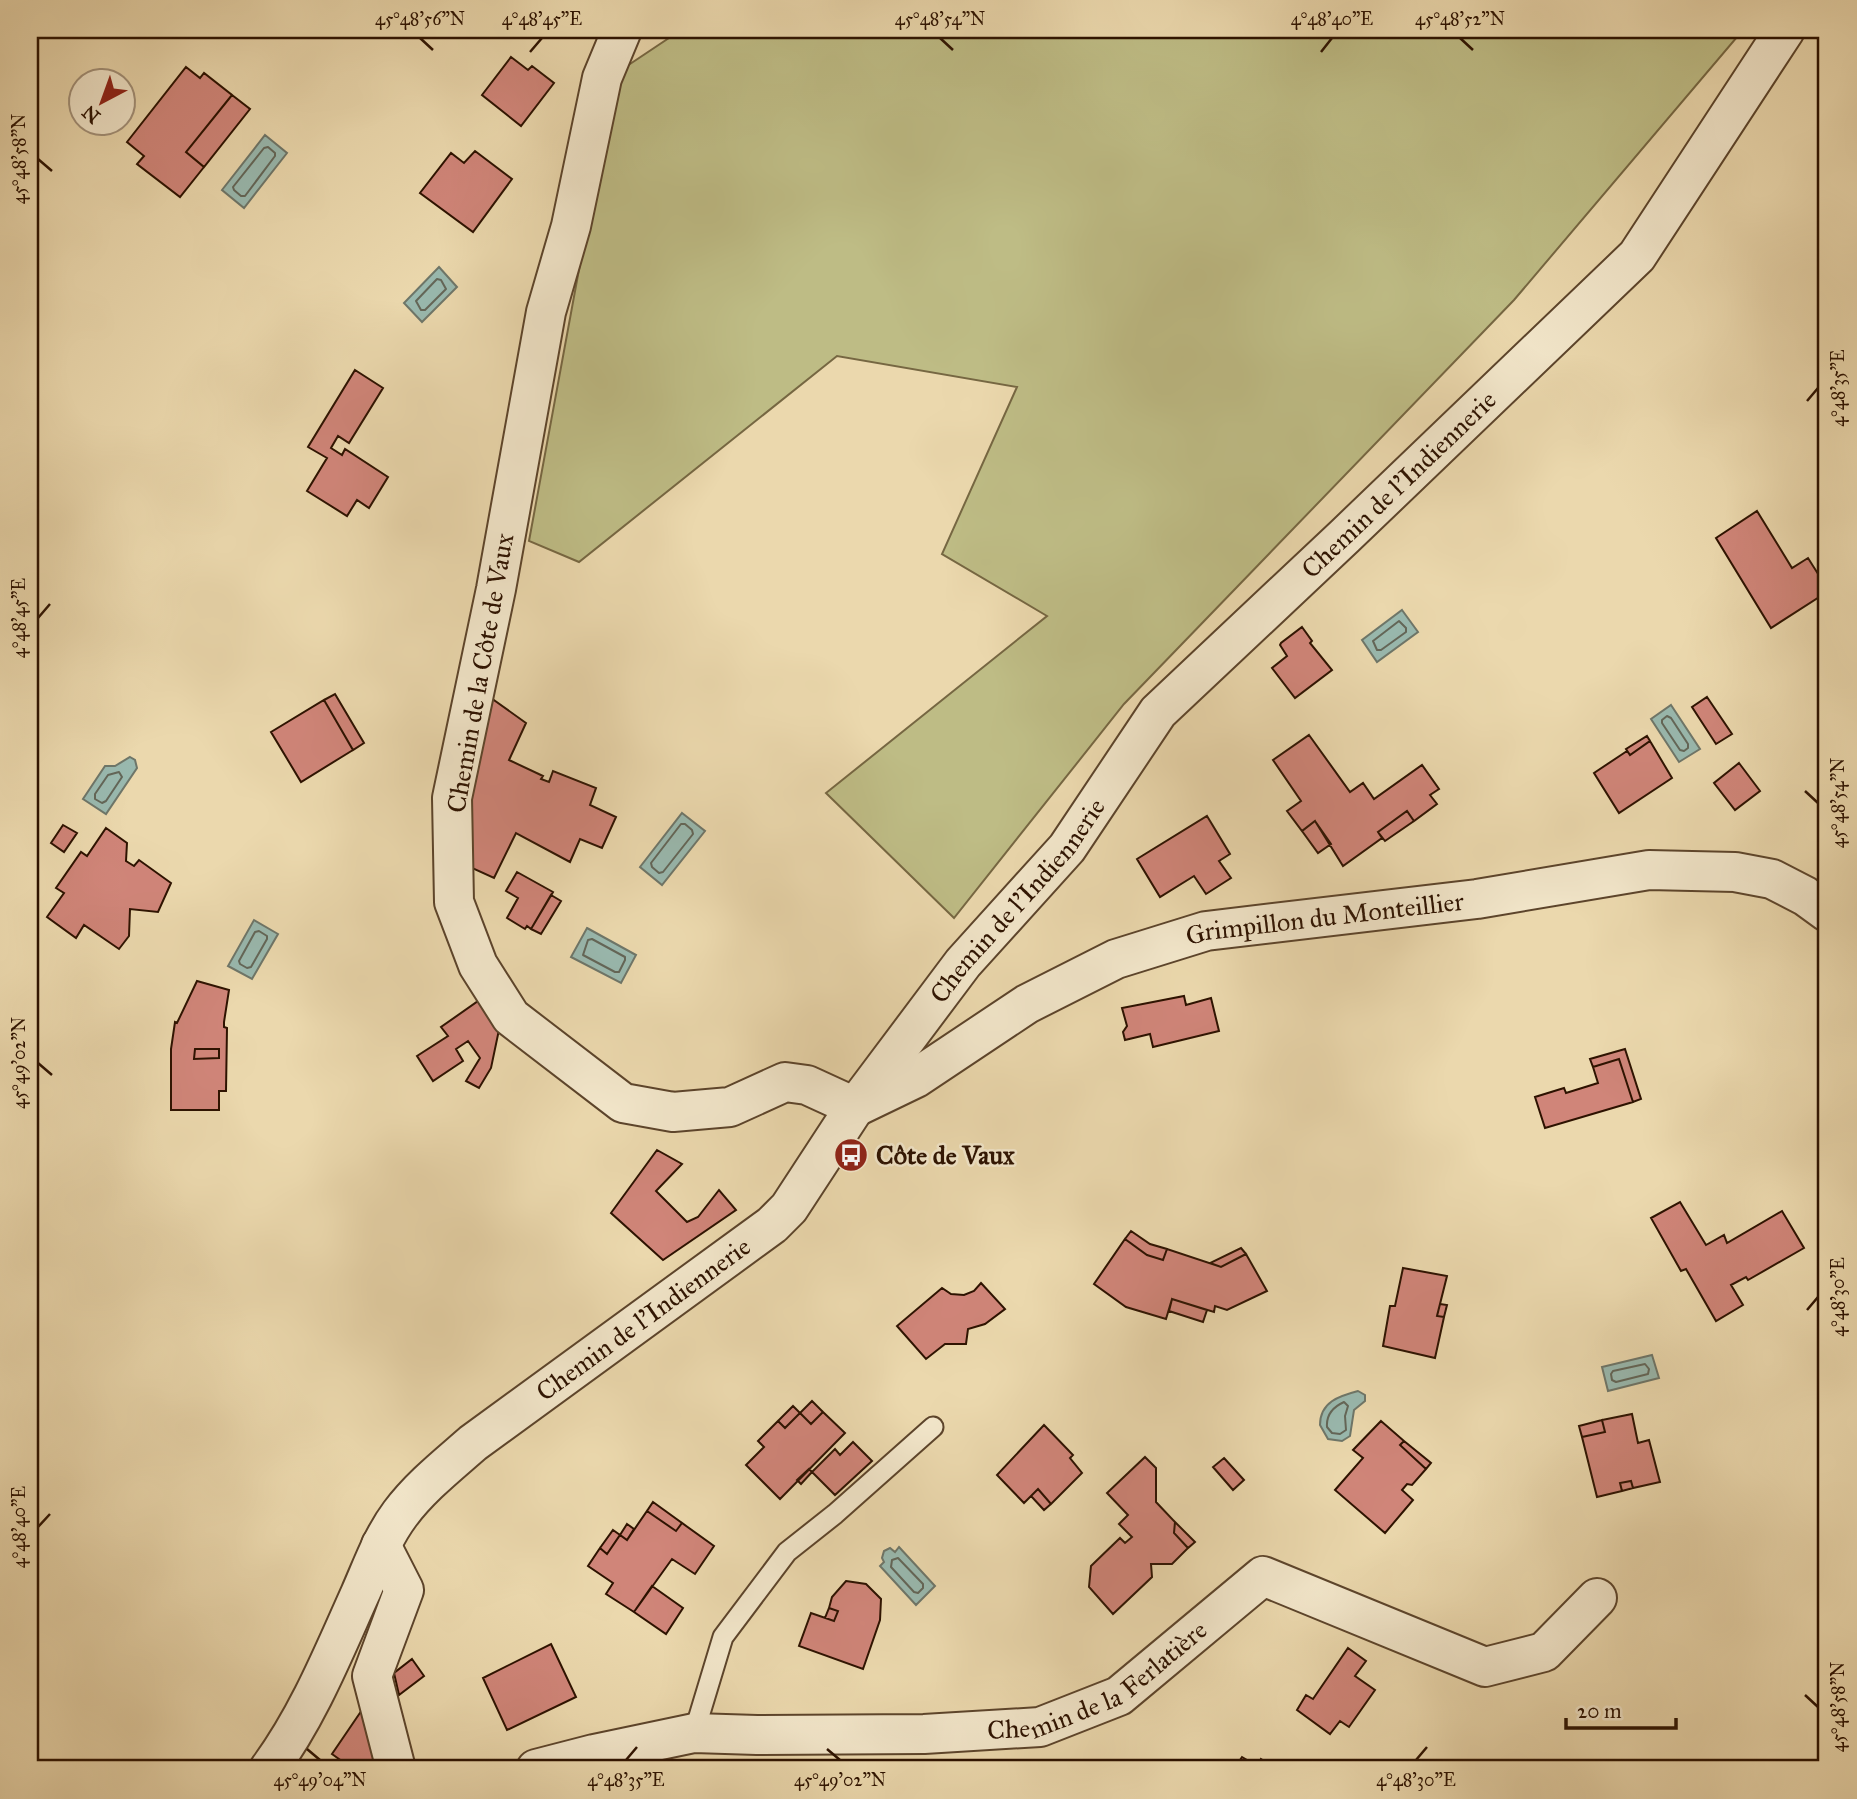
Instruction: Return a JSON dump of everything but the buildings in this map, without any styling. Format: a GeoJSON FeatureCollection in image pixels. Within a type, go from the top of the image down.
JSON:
{"type":"FeatureCollection","features":[{"type":"Feature","properties":{"kind":"street","name":"Chemin de la Côte de Vaux"},"geometry":{"type":"LineString","coordinates":[[622,30],[602,78],[571,226],[546,312],[496,589],[452,797],[454,902],[478,965],[511,1017],[623,1103],[673,1112],[730,1107],[785,1082],[807,1085],[855,1107]]}},
{"type":"Feature","properties":{"kind":"street","name":"Chemin de l'Indiennerie"},"geometry":{"type":"LineString","coordinates":[[269,1769],[285,1748],[320,1682],[382,1545],[400,1513],[473,1443],[772,1225],[789,1208],[855,1107],[963,963],[1068,848],[1157,712],[1345,537],[1637,256],[1785,30]]}},
{"type":"Feature","properties":{"kind":"street","name":"Grimpillon du Monteillier"},"geometry":{"type":"LineString","coordinates":[[855,1107],[916,1078],[1027,1004],[1115,959],[1206,931],[1478,899],[1649,870],[1735,872],[1772,879],[1805,896],[1827,912]]}},
{"type":"Feature","properties":{"kind":"street"},"geometry":{"type":"LineString","coordinates":[[382,1545],[404,1590],[372,1676],[396,1769]]}},
{"type":"Feature","properties":{"kind":"street","name":"Chemin de la Ferlatière"},"geometry":{"type":"LineString","coordinates":[[536,1769],[694,1733],[924,1734],[1040,1727],[1119,1696],[1263,1576],[1485,1667],[1544,1652],[1597,1598]]}},
{"type":"Feature","properties":{"kind":"lane"},"geometry":{"type":"LineString","coordinates":[[694,1733],[723,1637],[787,1552],[835,1514],[933,1427]]}},
{"type":"Feature","properties":{"kind":"shaded area"},"geometry":{"type":"Polygon","coordinates":[[[681,30],[1743,30],[1514,300],[1124,704],[954,918],[826,793],[1047,616],[942,554],[1017,387],[837,356],[579,562],[529,541],[615,74],[681,30]]]}},
{"type":"Feature","properties":{"kind":"water"},"geometry":{"type":"Polygon","coordinates":[[[265,135],[287,153],[244,208],[222,190],[265,135]]]}},
{"type":"Feature","properties":{"kind":"water"},"geometry":{"type":"Polygon","coordinates":[[[439,267],[457,287],[422,322],[404,303],[439,267]]]}},
{"type":"Feature","properties":{"kind":"water"},"geometry":{"type":"Polygon","coordinates":[[[1402,610],[1418,632],[1377,662],[1362,640],[1402,610]]]}},
{"type":"Feature","properties":{"kind":"water"},"geometry":{"type":"Polygon","coordinates":[[[1671,705],[1700,749],[1679,762],[1651,719],[1671,705]]]}},
{"type":"Feature","properties":{"kind":"water"},"geometry":{"type":"Polygon","coordinates":[[[130,757],[135,760],[137,768],[106,814],[83,799],[105,766],[115,766],[130,757]]]}},
{"type":"Feature","properties":{"kind":"water"},"geometry":{"type":"Polygon","coordinates":[[[682,813],[705,831],[662,885],[640,867],[682,813]]]}},
{"type":"Feature","properties":{"kind":"water"},"geometry":{"type":"Polygon","coordinates":[[[254,920],[278,934],[252,979],[228,966],[254,920]]]}},
{"type":"Feature","properties":{"kind":"water"},"geometry":{"type":"Polygon","coordinates":[[[587,928],[636,955],[621,983],[571,957],[587,928]]]}},
{"type":"Feature","properties":{"kind":"water"},"geometry":{"type":"Polygon","coordinates":[[[1652,1355],[1659,1378],[1608,1391],[1602,1367],[1652,1355]]]}},
{"type":"Feature","properties":{"kind":"water"},"geometry":{"type":"Polygon","coordinates":[[[1358,1391],[1365,1395],[1365,1401],[1354,1410],[1350,1436],[1342,1441],[1328,1439],[1320,1425],[1323,1411],[1332,1401],[1358,1391]]]}},
{"type":"Feature","properties":{"kind":"water"},"geometry":{"type":"Polygon","coordinates":[[[899,1547],[935,1586],[916,1605],[880,1566],[884,1562],[884,1551],[890,1548],[895,1552],[899,1547]]]}},
{"type":"Feature","properties":{"kind":"place","name":"Côte de Vaux"},"geometry":{"type":"Point","coordinates":[851,1155]}}]}
